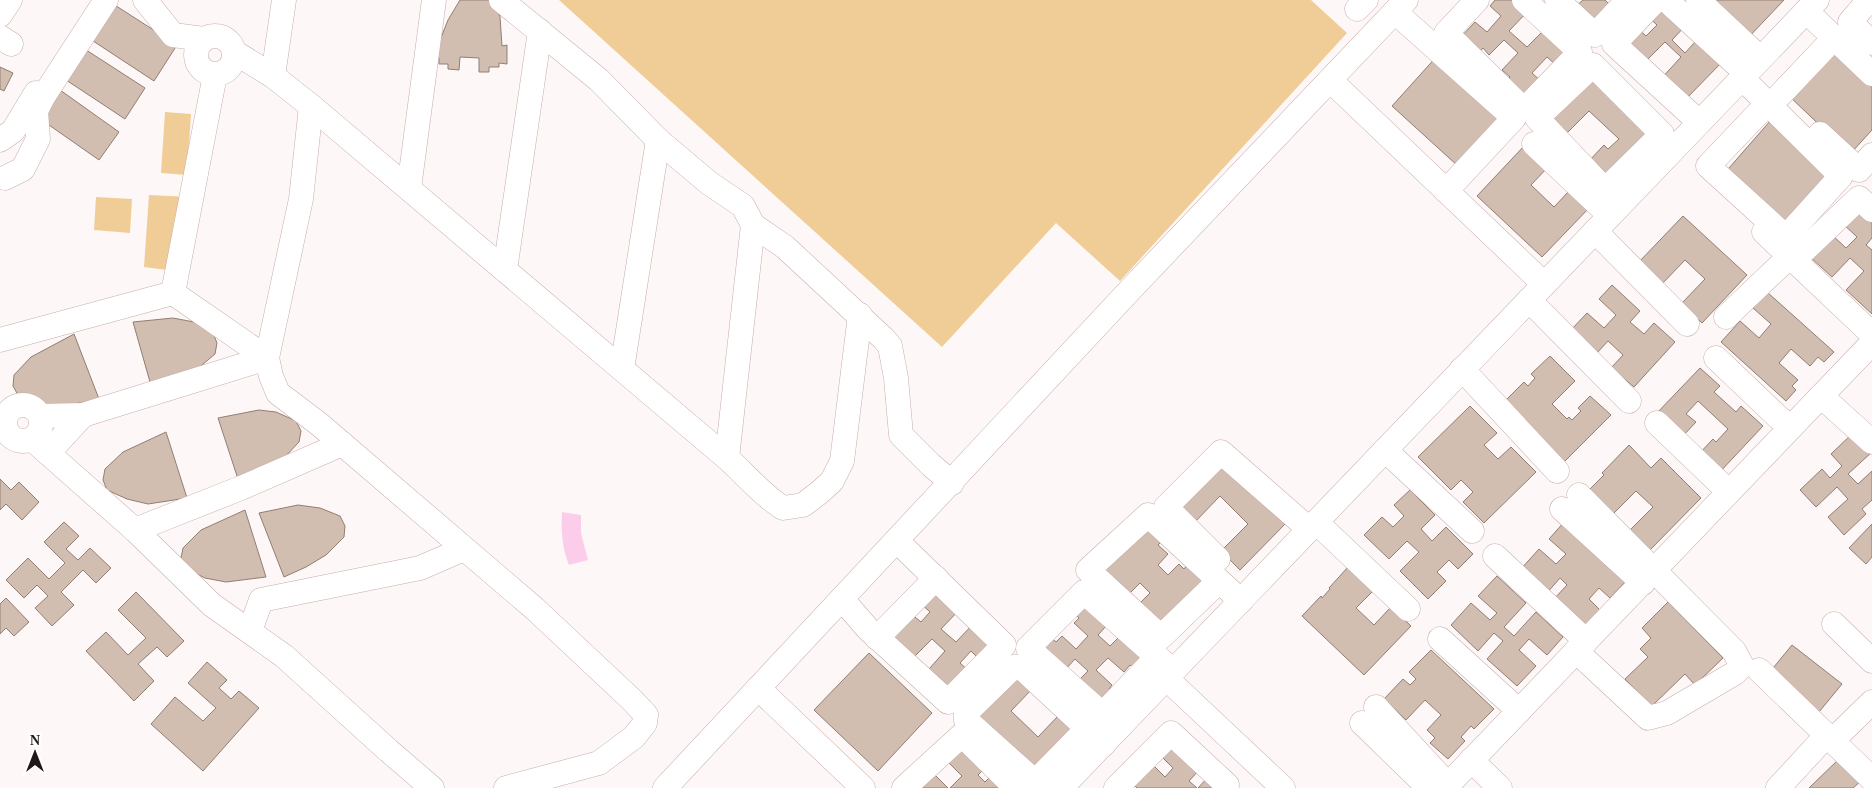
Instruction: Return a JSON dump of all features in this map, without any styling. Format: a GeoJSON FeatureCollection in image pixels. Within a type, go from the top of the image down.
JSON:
{"type":"FeatureCollection","features":[{"type":"Feature","properties":{"kind":"street"},"geometry":{"type":"LineString","coordinates":[[0,15],[10,0]]}},
{"type":"Feature","properties":{"kind":"street"},"geometry":{"type":"LineString","coordinates":[[0,140],[13,131],[94,0]]}},
{"type":"Feature","properties":{"kind":"street"},"geometry":{"type":"LineString","coordinates":[[5,178],[24,169],[38,139],[36,111],[106,0]]}},
{"type":"Feature","properties":{"kind":"street"},"geometry":{"type":"LineString","coordinates":[[145,0],[173,35],[204,39]]}},
{"type":"Feature","properties":{"kind":"street"},"geometry":{"type":"LineString","coordinates":[[273,76],[284,0]]}},
{"type":"Feature","properties":{"kind":"street"},"geometry":{"type":"LineString","coordinates":[[409,188],[434,0]]}},
{"type":"Feature","properties":{"kind":"street"},"geometry":{"type":"LineString","coordinates":[[501,0],[598,80],[658,140],[709,183],[743,206],[753,225],[785,247],[883,338],[890,346],[896,378],[901,435],[952,483]]}},
{"type":"Feature","properties":{"kind":"street"},"geometry":{"type":"LineString","coordinates":[[1477,0],[1446,33],[1524,110],[1580,52],[1524,0]]}},
{"type":"Feature","properties":{"kind":"street"},"geometry":{"type":"LineString","coordinates":[[1558,0],[1595,35],[1628,0]]}},
{"type":"Feature","properties":{"kind":"street"},"geometry":{"type":"LineString","coordinates":[[1656,0],[1614,44],[1699,122]]}},
{"type":"Feature","properties":{"kind":"street"},"geometry":{"type":"LineString","coordinates":[[1666,0],[1750,69]]}},
{"type":"Feature","properties":{"kind":"street"},"geometry":{"type":"LineString","coordinates":[[1698,0],[1774,100],[1841,176],[1786,237],[1708,166],[1774,100],[1834,38]]}},
{"type":"Feature","properties":{"kind":"street"},"geometry":{"type":"LineString","coordinates":[[1870,0],[1850,22],[1872,43]]}},
{"type":"Feature","properties":{"kind":"street"},"geometry":{"type":"LineString","coordinates":[[1031,786],[1103,729],[1246,595],[1536,292],[1608,210],[1675,147],[1811,4],[1834,38],[1872,74]]}},
{"type":"Feature","properties":{"kind":"street"},"geometry":{"type":"LineString","coordinates":[[665,788],[952,483],[1130,290],[1400,6],[1514,118],[1446,191]]}},
{"type":"Feature","properties":{"kind":"street"},"geometry":{"type":"LineString","coordinates":[[506,270],[540,31]]}},
{"type":"Feature","properties":{"kind":"street"},"geometry":{"type":"LineString","coordinates":[[234,52],[231,65],[227,70],[214,75],[202,70],[196,60],[196,48],[204,39],[210,36],[223,38],[228,41],[234,52],[273,76],[311,106],[727,458],[758,486],[768,499],[782,508],[804,505],[832,481],[842,461],[860,315]]}},
{"type":"Feature","properties":{"kind":"street"},"geometry":{"type":"LineString","coordinates":[[1608,210],[1662,134],[1593,65],[1537,118],[1608,210],[1687,324]]}},
{"type":"Feature","properties":{"kind":"street"},"geometry":{"type":"LineString","coordinates":[[173,293],[214,75]]}},
{"type":"Feature","properties":{"kind":"street"},"geometry":{"type":"LineString","coordinates":[[1330,80],[1446,191],[1629,401]]}},
{"type":"Feature","properties":{"kind":"street"},"geometry":{"type":"LineString","coordinates":[[1774,100],[1859,170],[1872,155]]}},
{"type":"Feature","properties":{"kind":"street"},"geometry":{"type":"LineString","coordinates":[[311,106],[300,199],[267,358],[271,376],[278,393],[319,424],[535,609],[646,715],[645,723],[634,737],[599,763],[506,788]]}},
{"type":"Feature","properties":{"kind":"street"},"geometry":{"type":"LineString","coordinates":[[622,369],[658,140]]}},
{"type":"Feature","properties":{"kind":"street"},"geometry":{"type":"LineString","coordinates":[[1534,144],[1608,210]]}},
{"type":"Feature","properties":{"kind":"street"},"geometry":{"type":"LineString","coordinates":[[1675,147],[1872,334]]}},
{"type":"Feature","properties":{"kind":"street"},"geometry":{"type":"LineString","coordinates":[[1726,317],[1859,198],[1872,210]]}},
{"type":"Feature","properties":{"kind":"street"},"geometry":{"type":"LineString","coordinates":[[727,458],[753,225]]}},
{"type":"Feature","properties":{"kind":"street"},"geometry":{"type":"LineString","coordinates":[[0,340],[173,293],[267,358]]}},
{"type":"Feature","properties":{"kind":"street"},"geometry":{"type":"LineString","coordinates":[[1369,715],[1441,787],[1471,760],[1519,711],[1872,343]]}},
{"type":"Feature","properties":{"kind":"street"},"geometry":{"type":"LineString","coordinates":[[40,446],[83,416],[267,358]]}},
{"type":"Feature","properties":{"kind":"street"},"geometry":{"type":"LineString","coordinates":[[1716,358],[1779,418],[1791,427]]}},
{"type":"Feature","properties":{"kind":"street"},"geometry":{"type":"LineString","coordinates":[[1462,369],[1557,471]]}},
{"type":"Feature","properties":{"kind":"street"},"geometry":{"type":"LineString","coordinates":[[1821,396],[1872,442]]}},
{"type":"Feature","properties":{"kind":"street"},"geometry":{"type":"LineString","coordinates":[[40,446],[40,416],[37,410],[25,405],[4,409],[4,423],[9,435],[20,441],[40,446],[135,530],[212,605],[290,661],[389,752],[432,788]]}},
{"type":"Feature","properties":{"kind":"street"},"geometry":{"type":"LineString","coordinates":[[40,416],[83,416]]}},
{"type":"Feature","properties":{"kind":"street"},"geometry":{"type":"LineString","coordinates":[[1657,422],[1729,492]]}},
{"type":"Feature","properties":{"kind":"street"},"geometry":{"type":"LineString","coordinates":[[135,530],[241,488],[342,444]]}},
{"type":"Feature","properties":{"kind":"street"},"geometry":{"type":"LineString","coordinates":[[1385,450],[1472,531]]}},
{"type":"Feature","properties":{"kind":"street"},"geometry":{"type":"LineString","coordinates":[[1246,595],[1237,578],[1166,507],[1221,452],[1312,526],[1408,609]]}},
{"type":"Feature","properties":{"kind":"street"},"geometry":{"type":"LineString","coordinates":[[1495,556],[1648,718],[1667,713],[1735,674],[1742,666],[1734,651],[1649,577],[1570,502]]}},
{"type":"Feature","properties":{"kind":"street"},"geometry":{"type":"LineString","coordinates":[[1219,581],[1161,637],[1088,570],[1148,515],[1219,581],[1246,595]]}},
{"type":"Feature","properties":{"kind":"street"},"geometry":{"type":"LineString","coordinates":[[842,599],[877,638],[948,702],[998,652],[1004,645],[898,540]]}},
{"type":"Feature","properties":{"kind":"street"},"geometry":{"type":"LineString","coordinates":[[212,605],[261,600],[420,568],[464,549]]}},
{"type":"Feature","properties":{"kind":"street"},"geometry":{"type":"LineString","coordinates":[[877,638],[936,578]]}},
{"type":"Feature","properties":{"kind":"street"},"geometry":{"type":"LineString","coordinates":[[1103,729],[1028,648],[1084,592],[1166,669],[1252,759],[1283,788]]}},
{"type":"Feature","properties":{"kind":"street"},"geometry":{"type":"LineString","coordinates":[[250,631],[261,600]]}},
{"type":"Feature","properties":{"kind":"street"},"geometry":{"type":"LineString","coordinates":[[1834,624],[1872,661]]}},
{"type":"Feature","properties":{"kind":"street"},"geometry":{"type":"LineString","coordinates":[[1440,640],[1519,711]]}},
{"type":"Feature","properties":{"kind":"street"},"geometry":{"type":"LineString","coordinates":[[1031,786],[966,720],[966,713],[1013,667],[1021,667],[1103,729]]}},
{"type":"Feature","properties":{"kind":"street"},"geometry":{"type":"LineString","coordinates":[[1759,670],[1872,779]]}},
{"type":"Feature","properties":{"kind":"street"},"geometry":{"type":"LineString","coordinates":[[758,688],[863,788]]}},
{"type":"Feature","properties":{"kind":"street"},"geometry":{"type":"LineString","coordinates":[[1778,788],[1829,739],[1872,702]]}},
{"type":"Feature","properties":{"kind":"street"},"geometry":{"type":"LineString","coordinates":[[1072,784],[1103,729]]}},
{"type":"Feature","properties":{"kind":"street"},"geometry":{"type":"LineString","coordinates":[[1116,788],[1171,733],[1226,787],[1252,759]]}},
{"type":"Feature","properties":{"kind":"street"},"geometry":{"type":"LineString","coordinates":[[904,788],[962,735],[1031,786]]}},
{"type":"Feature","properties":{"kind":"street"},"geometry":{"type":"LineString","coordinates":[[1471,760],[1500,788]]}},
{"type":"Feature","properties":{"kind":"shaded area"},"geometry":{"type":"Polygon","coordinates":[[[559,0],[1311,0],[1347,33],[1120,281],[1056,223],[942,347],[559,0]]]}},
{"type":"Feature","properties":{"kind":"shaded area"},"geometry":{"type":"Polygon","coordinates":[[[165,112],[191,114],[187,175],[161,173],[165,112]]]}},
{"type":"Feature","properties":{"kind":"shaded area"},"geometry":{"type":"Polygon","coordinates":[[[149,195],[189,197],[182,272],[144,267],[149,195]]]}},
{"type":"Feature","properties":{"kind":"shaded area"},"geometry":{"type":"Polygon","coordinates":[[[96,197],[132,199],[130,233],[94,230],[96,197]]]}},
{"type":"Feature","properties":{"kind":"shaded area"},"geometry":{"type":"Polygon","coordinates":[[[562,512],[581,515],[581,533],[588,560],[569,565],[563,539],[562,512]]]}},
{"type":"Feature","properties":{"kind":"building"},"geometry":{"type":"Polygon","coordinates":[[[460,0],[491,0],[500,17],[502,46],[507,45],[507,64],[499,63],[499,67],[489,67],[489,72],[479,72],[479,58],[460,57],[459,70],[448,69],[448,64],[439,64],[439,58],[433,58],[448,20],[460,0]]]}},
{"type":"Feature","properties":{"kind":"building"},"geometry":{"type":"Polygon","coordinates":[[[1495,0],[1518,0],[1529,10],[1509,31],[1527,47],[1543,31],[1571,50],[1557,66],[1547,57],[1532,73],[1542,82],[1524,101],[1505,83],[1510,77],[1502,70],[1518,53],[1504,40],[1489,55],[1483,48],[1476,56],[1458,40],[1475,22],[1487,32],[1501,16],[1490,6],[1495,0]]]}},
{"type":"Feature","properties":{"kind":"building"},"geometry":{"type":"Polygon","coordinates":[[[1583,0],[1605,0],[1612,7],[1595,25],[1575,7],[1583,0]]]}},
{"type":"Feature","properties":{"kind":"building"},"geometry":{"type":"Polygon","coordinates":[[[1660,0],[1687,24],[1672,40],[1685,53],[1695,42],[1725,59],[1682,103],[1659,81],[1681,57],[1665,42],[1642,65],[1619,44],[1635,26],[1646,36],[1657,25],[1646,15],[1660,0]]]}},
{"type":"Feature","properties":{"kind":"building"},"geometry":{"type":"Polygon","coordinates":[[[1703,0],[1784,0],[1745,41],[1703,0]]]}},
{"type":"Feature","properties":{"kind":"building"},"geometry":{"type":"Polygon","coordinates":[[[110,2],[177,45],[154,81],[87,37],[110,2]]]}},
{"type":"Feature","properties":{"kind":"building"},"geometry":{"type":"Polygon","coordinates":[[[80,46],[145,88],[125,119],[60,76],[80,46]]]}},
{"type":"Feature","properties":{"kind":"building"},"geometry":{"type":"Polygon","coordinates":[[[1834,47],[1872,83],[1872,130],[1850,154],[1788,95],[1834,47]]]}},
{"type":"Feature","properties":{"kind":"building"},"geometry":{"type":"Polygon","coordinates":[[[1438,55],[1505,116],[1459,167],[1392,106],[1438,55]]]}},
{"type":"Feature","properties":{"kind":"building"},"geometry":{"type":"Polygon","coordinates":[[[0,67],[13,73],[4,91],[0,89],[0,67]]]}},
{"type":"Feature","properties":{"kind":"building"},"geometry":{"type":"Polygon","coordinates":[[[1592,70],[1657,134],[1609,182],[1588,162],[1604,145],[1608,149],[1619,139],[1589,111],[1563,137],[1544,119],[1592,70]]]}},
{"type":"Feature","properties":{"kind":"building"},"geometry":{"type":"Polygon","coordinates":[[[60,90],[119,132],[99,160],[39,118],[60,90]]]}},
{"type":"Feature","properties":{"kind":"building"},"geometry":{"type":"Polygon","coordinates":[[[1771,120],[1834,175],[1785,231],[1722,176],[1771,120]]]}},
{"type":"Feature","properties":{"kind":"building"},"geometry":{"type":"Polygon","coordinates":[[[1525,145],[1548,167],[1531,185],[1554,207],[1571,189],[1590,207],[1542,257],[1477,196],[1525,145]]]}},
{"type":"Feature","properties":{"kind":"building"},"geometry":{"type":"Polygon","coordinates":[[[1858,203],[1872,215],[1872,238],[1866,245],[1872,250],[1872,314],[1846,290],[1864,271],[1850,258],[1832,277],[1809,256],[1830,233],[1846,248],[1857,237],[1841,222],[1858,203]]]}},
{"type":"Feature","properties":{"kind":"building"},"geometry":{"type":"Polygon","coordinates":[[[1683,216],[1747,275],[1702,323],[1681,304],[1705,279],[1685,260],[1661,285],[1638,263],[1683,216]]]}},
{"type":"Feature","properties":{"kind":"building"},"geometry":{"type":"Polygon","coordinates":[[[1612,285],[1640,311],[1630,322],[1644,334],[1654,323],[1675,342],[1634,387],[1611,368],[1623,355],[1608,341],[1596,354],[1570,331],[1587,313],[1604,328],[1616,315],[1599,299],[1612,285]]]}},
{"type":"Feature","properties":{"kind":"building"},"geometry":{"type":"Polygon","coordinates":[[[1767,292],[1834,352],[1824,362],[1818,357],[1810,366],[1791,349],[1779,363],[1798,380],[1792,386],[1796,390],[1786,401],[1721,342],[1740,321],[1759,338],[1771,324],[1753,308],[1767,292]]]}},
{"type":"Feature","properties":{"kind":"building"},"geometry":{"type":"Polygon","coordinates":[[[173,318],[194,322],[213,333],[217,343],[215,354],[196,370],[152,389],[133,322],[173,318]]]}},
{"type":"Feature","properties":{"kind":"building"},"geometry":{"type":"Polygon","coordinates":[[[74,334],[99,399],[60,407],[38,404],[18,395],[13,386],[14,375],[31,357],[74,334]]]}},
{"type":"Feature","properties":{"kind":"building"},"geometry":{"type":"Polygon","coordinates":[[[1550,356],[1575,381],[1552,404],[1567,419],[1569,417],[1572,420],[1581,411],[1578,408],[1590,396],[1611,415],[1564,462],[1503,403],[1524,382],[1528,386],[1535,378],[1531,374],[1550,356]]]}},
{"type":"Feature","properties":{"kind":"building"},"geometry":{"type":"Polygon","coordinates":[[[1700,368],[1720,386],[1714,392],[1736,412],[1741,406],[1763,426],[1718,474],[1698,455],[1713,439],[1716,442],[1728,429],[1698,401],[1686,414],[1696,422],[1680,439],[1655,415],[1700,368]]]}},
{"type":"Feature","properties":{"kind":"building"},"geometry":{"type":"Polygon","coordinates":[[[1470,406],[1497,433],[1484,445],[1498,459],[1511,447],[1536,472],[1484,523],[1463,502],[1473,492],[1461,480],[1451,490],[1418,457],[1470,406]]]}},
{"type":"Feature","properties":{"kind":"building"},"geometry":{"type":"Polygon","coordinates":[[[259,410],[276,412],[296,421],[301,431],[299,442],[282,460],[239,482],[218,418],[259,410]]]}},
{"type":"Feature","properties":{"kind":"building"},"geometry":{"type":"Polygon","coordinates":[[[1855,431],[1872,452],[1848,474],[1858,484],[1872,471],[1872,500],[1862,509],[1866,514],[1844,535],[1828,517],[1848,499],[1837,487],[1816,507],[1800,490],[1822,469],[1830,478],[1842,466],[1831,454],[1855,431]]]}},
{"type":"Feature","properties":{"kind":"building"},"geometry":{"type":"Polygon","coordinates":[[[166,432],[187,498],[148,504],[127,499],[107,490],[103,480],[105,469],[123,452],[166,432]]]}},
{"type":"Feature","properties":{"kind":"building"},"geometry":{"type":"Polygon","coordinates":[[[1629,445],[1651,468],[1661,458],[1701,498],[1648,552],[1628,532],[1653,507],[1636,491],[1611,516],[1587,492],[1629,445]]]}},
{"type":"Feature","properties":{"kind":"building"},"geometry":{"type":"Polygon","coordinates":[[[1225,457],[1289,520],[1240,570],[1221,551],[1248,524],[1220,496],[1193,524],[1176,507],[1225,457]]]}},
{"type":"Feature","properties":{"kind":"building"},"geometry":{"type":"Polygon","coordinates":[[[0,479],[11,490],[19,482],[39,502],[22,520],[6,504],[0,510],[0,479]]]}},
{"type":"Feature","properties":{"kind":"building"},"geometry":{"type":"Polygon","coordinates":[[[1410,490],[1435,515],[1421,529],[1432,541],[1446,527],[1473,554],[1458,569],[1449,560],[1437,572],[1446,581],[1428,599],[1400,571],[1419,552],[1407,541],[1389,559],[1364,535],[1382,517],[1393,527],[1404,516],[1394,505],[1410,490]]]}},
{"type":"Feature","properties":{"kind":"building"},"geometry":{"type":"Polygon","coordinates":[[[298,505],[320,508],[340,516],[345,526],[344,537],[326,555],[284,577],[259,513],[298,505]]]}},
{"type":"Feature","properties":{"kind":"building"},"geometry":{"type":"Polygon","coordinates":[[[245,510],[266,577],[226,582],[205,578],[185,568],[181,558],[183,548],[201,530],[245,510]]]}},
{"type":"Feature","properties":{"kind":"building"},"geometry":{"type":"Polygon","coordinates":[[[1565,521],[1629,578],[1610,598],[1599,588],[1589,599],[1600,610],[1583,628],[1553,600],[1567,585],[1560,578],[1546,594],[1520,570],[1539,549],[1556,564],[1566,554],[1549,539],[1565,521]]]}},
{"type":"Feature","properties":{"kind":"building"},"geometry":{"type":"Polygon","coordinates":[[[64,522],[79,536],[66,549],[78,560],[90,548],[111,568],[96,583],[83,570],[61,592],[74,605],[52,626],[35,608],[48,596],[37,585],[24,598],[6,580],[28,558],[49,579],[65,563],[44,542],[64,522]]]}},
{"type":"Feature","properties":{"kind":"building"},"geometry":{"type":"Polygon","coordinates":[[[1872,524],[1872,557],[1866,564],[1849,548],[1872,524]]]}},
{"type":"Feature","properties":{"kind":"building"},"geometry":{"type":"Polygon","coordinates":[[[1147,527],[1162,541],[1158,545],[1168,554],[1158,565],[1168,575],[1179,564],[1184,569],[1187,565],[1207,584],[1163,630],[1140,603],[1150,593],[1140,583],[1130,593],[1102,573],[1147,527]]]}},
{"type":"Feature","properties":{"kind":"building"},"geometry":{"type":"Polygon","coordinates":[[[1348,567],[1373,591],[1356,608],[1374,625],[1391,607],[1411,626],[1364,675],[1302,616],[1321,596],[1322,598],[1348,567]]]}},
{"type":"Feature","properties":{"kind":"building"},"geometry":{"type":"Polygon","coordinates":[[[1497,576],[1526,603],[1504,627],[1514,636],[1536,612],[1563,637],[1547,655],[1529,639],[1519,650],[1536,666],[1517,686],[1487,659],[1503,641],[1494,633],[1478,651],[1451,625],[1471,603],[1490,620],[1497,613],[1478,596],[1497,576]]]}},
{"type":"Feature","properties":{"kind":"building"},"geometry":{"type":"Polygon","coordinates":[[[940,588],[961,608],[941,629],[956,642],[976,621],[994,639],[981,661],[971,651],[960,663],[970,672],[949,687],[929,669],[945,651],[932,639],[915,656],[894,637],[910,613],[921,622],[930,612],[920,603],[940,588]]]}},
{"type":"Feature","properties":{"kind":"building"},"geometry":{"type":"Polygon","coordinates":[[[136,592],[184,641],[167,657],[157,647],[138,664],[154,681],[134,701],[86,651],[106,632],[128,655],[146,638],[118,610],[136,592]]]}},
{"type":"Feature","properties":{"kind":"building"},"geometry":{"type":"Polygon","coordinates":[[[6,598],[29,622],[14,636],[6,628],[0,634],[0,604],[6,598]]]}},
{"type":"Feature","properties":{"kind":"building"},"geometry":{"type":"Polygon","coordinates":[[[1083,601],[1108,624],[1098,635],[1110,646],[1120,636],[1146,660],[1136,671],[1130,665],[1124,672],[1108,658],[1096,670],[1112,685],[1109,689],[1114,694],[1102,707],[1076,683],[1088,671],[1075,659],[1064,671],[1038,648],[1050,636],[1056,642],[1062,636],[1076,649],[1088,636],[1074,623],[1079,618],[1073,612],[1083,601]]]}},
{"type":"Feature","properties":{"kind":"building"},"geometry":{"type":"Polygon","coordinates":[[[1668,602],[1723,658],[1695,685],[1685,674],[1652,706],[1625,679],[1648,657],[1640,649],[1651,638],[1642,628],[1668,602]]]}},
{"type":"Feature","properties":{"kind":"building"},"geometry":{"type":"Polygon","coordinates":[[[1792,645],[1842,684],[1819,712],[1769,673],[1792,645]]]}},
{"type":"Feature","properties":{"kind":"building"},"geometry":{"type":"Polygon","coordinates":[[[1431,650],[1494,709],[1474,729],[1471,726],[1461,737],[1465,741],[1448,759],[1430,743],[1435,738],[1427,730],[1441,715],[1425,700],[1406,720],[1384,699],[1403,679],[1410,685],[1416,679],[1409,672],[1431,650]]]}},
{"type":"Feature","properties":{"kind":"building"},"geometry":{"type":"Polygon","coordinates":[[[869,653],[932,713],[878,771],[814,710],[869,653]]]}},
{"type":"Feature","properties":{"kind":"building"},"geometry":{"type":"Polygon","coordinates":[[[207,662],[227,680],[219,688],[231,699],[239,691],[259,708],[203,771],[151,724],[175,697],[203,721],[216,708],[188,683],[207,662]]]}},
{"type":"Feature","properties":{"kind":"building"},"geometry":{"type":"Polygon","coordinates":[[[1015,673],[1032,689],[1011,711],[1038,737],[1059,715],[1077,733],[1034,776],[973,716],[1015,673]]]}},
{"type":"Feature","properties":{"kind":"building"},"geometry":{"type":"Polygon","coordinates":[[[962,740],[988,765],[978,775],[985,782],[995,772],[1010,788],[950,788],[962,776],[944,758],[962,740]]]}},
{"type":"Feature","properties":{"kind":"building"},"geometry":{"type":"Polygon","coordinates":[[[1171,740],[1201,768],[1189,781],[1197,788],[1137,788],[1131,782],[1150,762],[1165,777],[1173,768],[1158,753],[1171,740]]]}},
{"type":"Feature","properties":{"kind":"building"},"geometry":{"type":"Polygon","coordinates":[[[1839,759],[1861,781],[1853,788],[1809,788],[1839,759]]]}},
{"type":"Feature","properties":{"kind":"building"},"geometry":{"type":"Polygon","coordinates":[[[931,771],[948,788],[916,788],[931,771]]]}},
{"type":"Feature","properties":{"kind":"building"},"geometry":{"type":"Polygon","coordinates":[[[1209,776],[1220,788],[1198,788],[1209,776]]]}}]}
